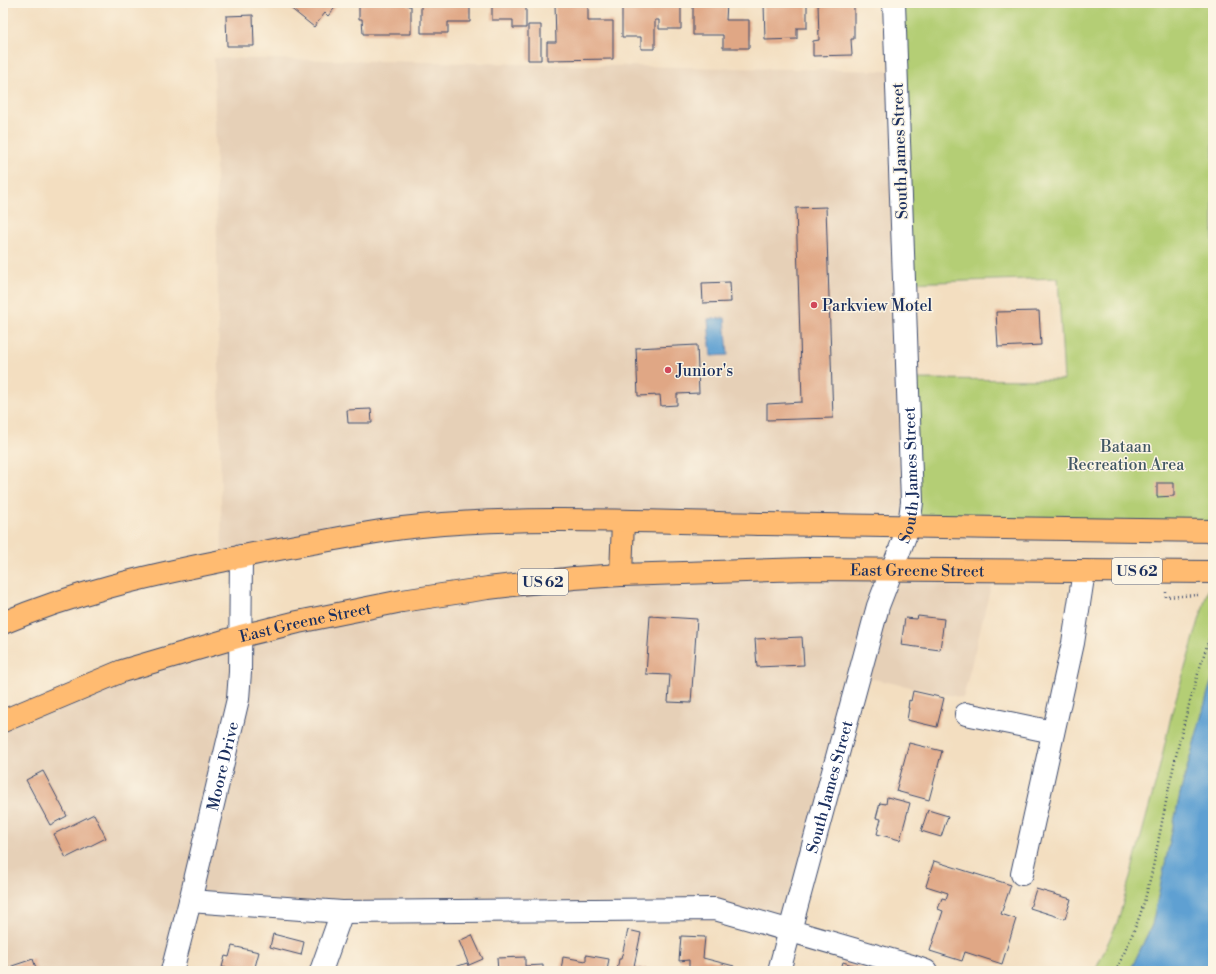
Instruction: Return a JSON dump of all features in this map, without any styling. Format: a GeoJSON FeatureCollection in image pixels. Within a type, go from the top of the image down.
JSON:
{"type":"FeatureCollection","features":[{"type":"Feature","properties":{"kind":"highway"},"geometry":{"type":"LineString","coordinates":[[3,623],[53,604],[101,589],[149,577],[241,556],[377,531],[419,526],[517,521],[623,521],[1213,531]]}},
{"type":"Feature","properties":{"kind":"highway"},"geometry":{"type":"LineString","coordinates":[[621,575],[623,521]]}},
{"type":"Feature","properties":{"kind":"highway","name":"East Greene Street"},"geometry":{"type":"LineString","coordinates":[[3,720],[122,671],[241,636],[298,622],[410,600],[488,588],[574,578],[783,569],[1213,572]]}},
{"type":"Feature","properties":{"kind":"street","name":"South James Street"},"geometry":{"type":"LineString","coordinates":[[779,971],[878,606],[908,526],[912,492],[894,3]]}},
{"type":"Feature","properties":{"kind":"street","name":"Moore Drive"},"geometry":{"type":"LineString","coordinates":[[172,971],[238,699],[241,636],[241,556]]}},
{"type":"Feature","properties":{"kind":"street"},"geometry":{"type":"LineString","coordinates":[[1022,874],[1073,643],[1084,571]]}},
{"type":"Feature","properties":{"kind":"street"},"geometry":{"type":"LineString","coordinates":[[966,714],[1053,732]]}},
{"type":"Feature","properties":{"kind":"street"},"geometry":{"type":"LineString","coordinates":[[190,901],[342,912],[715,908],[926,971]]}},
{"type":"Feature","properties":{"kind":"street"},"geometry":{"type":"LineString","coordinates":[[321,971],[342,912]]}},
{"type":"Feature","properties":{"kind":"path"},"geometry":{"type":"LineString","coordinates":[[1116,971],[1140,915],[1154,867],[1179,745],[1196,677],[1213,628]]}},
{"type":"Feature","properties":{"kind":"shaded area"},"geometry":{"type":"Polygon","coordinates":[[[214,58],[896,71],[909,526],[525,521],[222,561],[214,58]]]}},
{"type":"Feature","properties":{"kind":"shaded area"},"geometry":{"type":"Polygon","coordinates":[[[995,570],[963,698],[859,676],[791,930],[715,909],[191,901],[172,971],[3,971],[3,721],[122,671],[488,588],[995,570]]]}},
{"type":"Feature","properties":{"kind":"green space","name":"Bataan Recreation Area"},"geometry":{"type":"Polygon","coordinates":[[[894,3],[1213,3],[1213,531],[909,526],[907,379],[1064,380],[1058,278],[904,283],[894,3]]]}},
{"type":"Feature","properties":{"kind":"green space"},"geometry":{"type":"Polygon","coordinates":[[[1213,573],[1213,677],[1180,794],[1152,925],[1130,971],[1095,971],[1118,921],[1158,774],[1172,712],[1213,573]]]}},
{"type":"Feature","properties":{"kind":"water"},"geometry":{"type":"Polygon","coordinates":[[[725,318],[728,355],[711,356],[708,319],[725,318]]]}},
{"type":"Feature","properties":{"kind":"water"},"geometry":{"type":"Polygon","coordinates":[[[1213,677],[1213,971],[1130,971],[1152,925],[1180,794],[1213,677]]]}},
{"type":"Feature","properties":{"kind":"building"},"geometry":{"type":"Polygon","coordinates":[[[284,3],[339,3],[328,16],[325,13],[314,27],[284,3]]]}},
{"type":"Feature","properties":{"kind":"building"},"geometry":{"type":"Polygon","coordinates":[[[359,3],[408,3],[408,6],[411,6],[411,34],[363,34],[362,19],[359,19],[359,3]]]}},
{"type":"Feature","properties":{"kind":"building"},"geometry":{"type":"Polygon","coordinates":[[[421,3],[470,3],[470,22],[448,22],[448,33],[421,33],[421,3]]]}},
{"type":"Feature","properties":{"kind":"building"},"geometry":{"type":"Polygon","coordinates":[[[492,3],[526,3],[526,28],[513,28],[513,20],[492,20],[492,3]]]}},
{"type":"Feature","properties":{"kind":"building"},"geometry":{"type":"Polygon","coordinates":[[[555,3],[588,3],[588,21],[613,21],[613,59],[547,60],[547,42],[556,42],[555,3]]]}},
{"type":"Feature","properties":{"kind":"building"},"geometry":{"type":"Polygon","coordinates":[[[622,3],[681,3],[681,29],[659,29],[659,20],[655,20],[655,49],[641,49],[641,37],[622,37],[622,3]]]}},
{"type":"Feature","properties":{"kind":"building"},"geometry":{"type":"Polygon","coordinates":[[[693,3],[727,3],[726,20],[749,20],[749,48],[723,48],[723,35],[693,35],[693,3]]]}},
{"type":"Feature","properties":{"kind":"building"},"geometry":{"type":"Polygon","coordinates":[[[764,3],[807,4],[807,28],[797,28],[797,39],[765,40],[764,3]]]}},
{"type":"Feature","properties":{"kind":"building"},"geometry":{"type":"Polygon","coordinates":[[[818,3],[854,3],[854,39],[851,39],[852,55],[813,56],[813,41],[819,40],[818,3]]]}},
{"type":"Feature","properties":{"kind":"building"},"geometry":{"type":"Polygon","coordinates":[[[253,15],[254,46],[227,46],[226,16],[253,15]]]}},
{"type":"Feature","properties":{"kind":"building"},"geometry":{"type":"Polygon","coordinates":[[[528,25],[541,25],[541,60],[528,60],[528,25]]]}},
{"type":"Feature","properties":{"kind":"building","name":"Parkview Motel"},"geometry":{"type":"Polygon","coordinates":[[[826,207],[833,418],[767,420],[767,404],[802,402],[796,208],[826,207]]]}},
{"type":"Feature","properties":{"kind":"building"},"geometry":{"type":"Polygon","coordinates":[[[730,282],[731,302],[703,303],[702,283],[730,282]]]}},
{"type":"Feature","properties":{"kind":"building"},"geometry":{"type":"Polygon","coordinates":[[[1039,311],[1041,345],[998,347],[996,312],[1039,311]]]}},
{"type":"Feature","properties":{"kind":"building","name":"Junior's"},"geometry":{"type":"Polygon","coordinates":[[[697,345],[699,393],[677,394],[677,405],[661,406],[660,395],[638,396],[636,348],[697,345]]]}},
{"type":"Feature","properties":{"kind":"building"},"geometry":{"type":"Polygon","coordinates":[[[371,409],[372,423],[348,423],[347,410],[371,409]]]}},
{"type":"Feature","properties":{"kind":"building"},"geometry":{"type":"Polygon","coordinates":[[[1157,483],[1174,483],[1174,496],[1157,497],[1157,483]]]}},
{"type":"Feature","properties":{"kind":"building"},"geometry":{"type":"Polygon","coordinates":[[[650,616],[697,619],[691,703],[668,702],[670,675],[646,674],[650,616]]]}},
{"type":"Feature","properties":{"kind":"building"},"geometry":{"type":"Polygon","coordinates":[[[918,616],[944,619],[940,650],[901,645],[905,618],[917,619],[918,616]]]}},
{"type":"Feature","properties":{"kind":"building"},"geometry":{"type":"Polygon","coordinates":[[[802,637],[804,665],[757,667],[755,639],[802,637]]]}},
{"type":"Feature","properties":{"kind":"building"},"geometry":{"type":"Polygon","coordinates":[[[913,691],[944,698],[937,727],[907,720],[909,700],[911,701],[913,691]]]}},
{"type":"Feature","properties":{"kind":"building"},"geometry":{"type":"Polygon","coordinates":[[[909,743],[942,751],[929,800],[896,791],[909,743]]]}},
{"type":"Feature","properties":{"kind":"building"},"geometry":{"type":"Polygon","coordinates":[[[43,771],[67,816],[50,825],[26,780],[43,771]]]}},
{"type":"Feature","properties":{"kind":"building"},"geometry":{"type":"Polygon","coordinates":[[[887,797],[910,803],[900,840],[877,834],[881,819],[876,818],[880,803],[886,804],[887,797]]]}},
{"type":"Feature","properties":{"kind":"building"},"geometry":{"type":"Polygon","coordinates":[[[928,810],[948,816],[941,837],[921,831],[928,810]]]}},
{"type":"Feature","properties":{"kind":"building"},"geometry":{"type":"Polygon","coordinates":[[[94,814],[106,838],[66,858],[54,834],[94,814]]]}},
{"type":"Feature","properties":{"kind":"building"},"geometry":{"type":"Polygon","coordinates":[[[934,861],[1011,885],[1001,914],[1016,919],[1002,964],[965,952],[962,961],[930,951],[943,911],[938,909],[942,898],[946,899],[948,893],[926,886],[934,861]]]}},
{"type":"Feature","properties":{"kind":"building"},"geometry":{"type":"Polygon","coordinates":[[[1036,889],[1071,899],[1065,919],[1030,908],[1036,889]]]}},
{"type":"Feature","properties":{"kind":"building"},"geometry":{"type":"Polygon","coordinates":[[[628,930],[641,933],[634,966],[657,971],[617,971],[628,930]]]}},
{"type":"Feature","properties":{"kind":"building"},"geometry":{"type":"Polygon","coordinates":[[[273,934],[304,942],[301,955],[270,947],[273,934]]]}},
{"type":"Feature","properties":{"kind":"building"},"geometry":{"type":"Polygon","coordinates":[[[472,935],[483,959],[469,965],[459,941],[472,935]]]}},
{"type":"Feature","properties":{"kind":"building"},"geometry":{"type":"Polygon","coordinates":[[[681,936],[705,937],[703,958],[734,966],[733,971],[689,971],[689,960],[679,961],[681,936]]]}},
{"type":"Feature","properties":{"kind":"building"},"geometry":{"type":"Polygon","coordinates":[[[232,946],[259,952],[255,967],[263,969],[263,971],[225,971],[226,968],[222,967],[225,956],[229,957],[232,946]]]}},
{"type":"Feature","properties":{"kind":"building"},"geometry":{"type":"Polygon","coordinates":[[[586,955],[609,959],[607,971],[561,971],[563,957],[586,961],[586,955]]]}},
{"type":"Feature","properties":{"kind":"building"},"geometry":{"type":"Polygon","coordinates":[[[525,957],[525,966],[543,965],[543,971],[498,971],[497,958],[525,957]]]}},
{"type":"Feature","properties":{"kind":"building"},"geometry":{"type":"Polygon","coordinates":[[[33,959],[37,971],[3,971],[3,969],[33,959]]]}},
{"type":"Feature","properties":{"kind":"building"},"geometry":{"type":"Polygon","coordinates":[[[843,962],[865,969],[865,971],[840,971],[843,962]]]}},
{"type":"Feature","properties":{"kind":"building"},"geometry":{"type":"Polygon","coordinates":[[[467,963],[470,971],[444,971],[467,963]]]}},
{"type":"Feature","properties":{"kind":"place","name":"Parkview Motel"},"geometry":{"type":"Point","coordinates":[814,305]}},
{"type":"Feature","properties":{"kind":"place","name":"Junior's"},"geometry":{"type":"Point","coordinates":[668,370]}}]}
